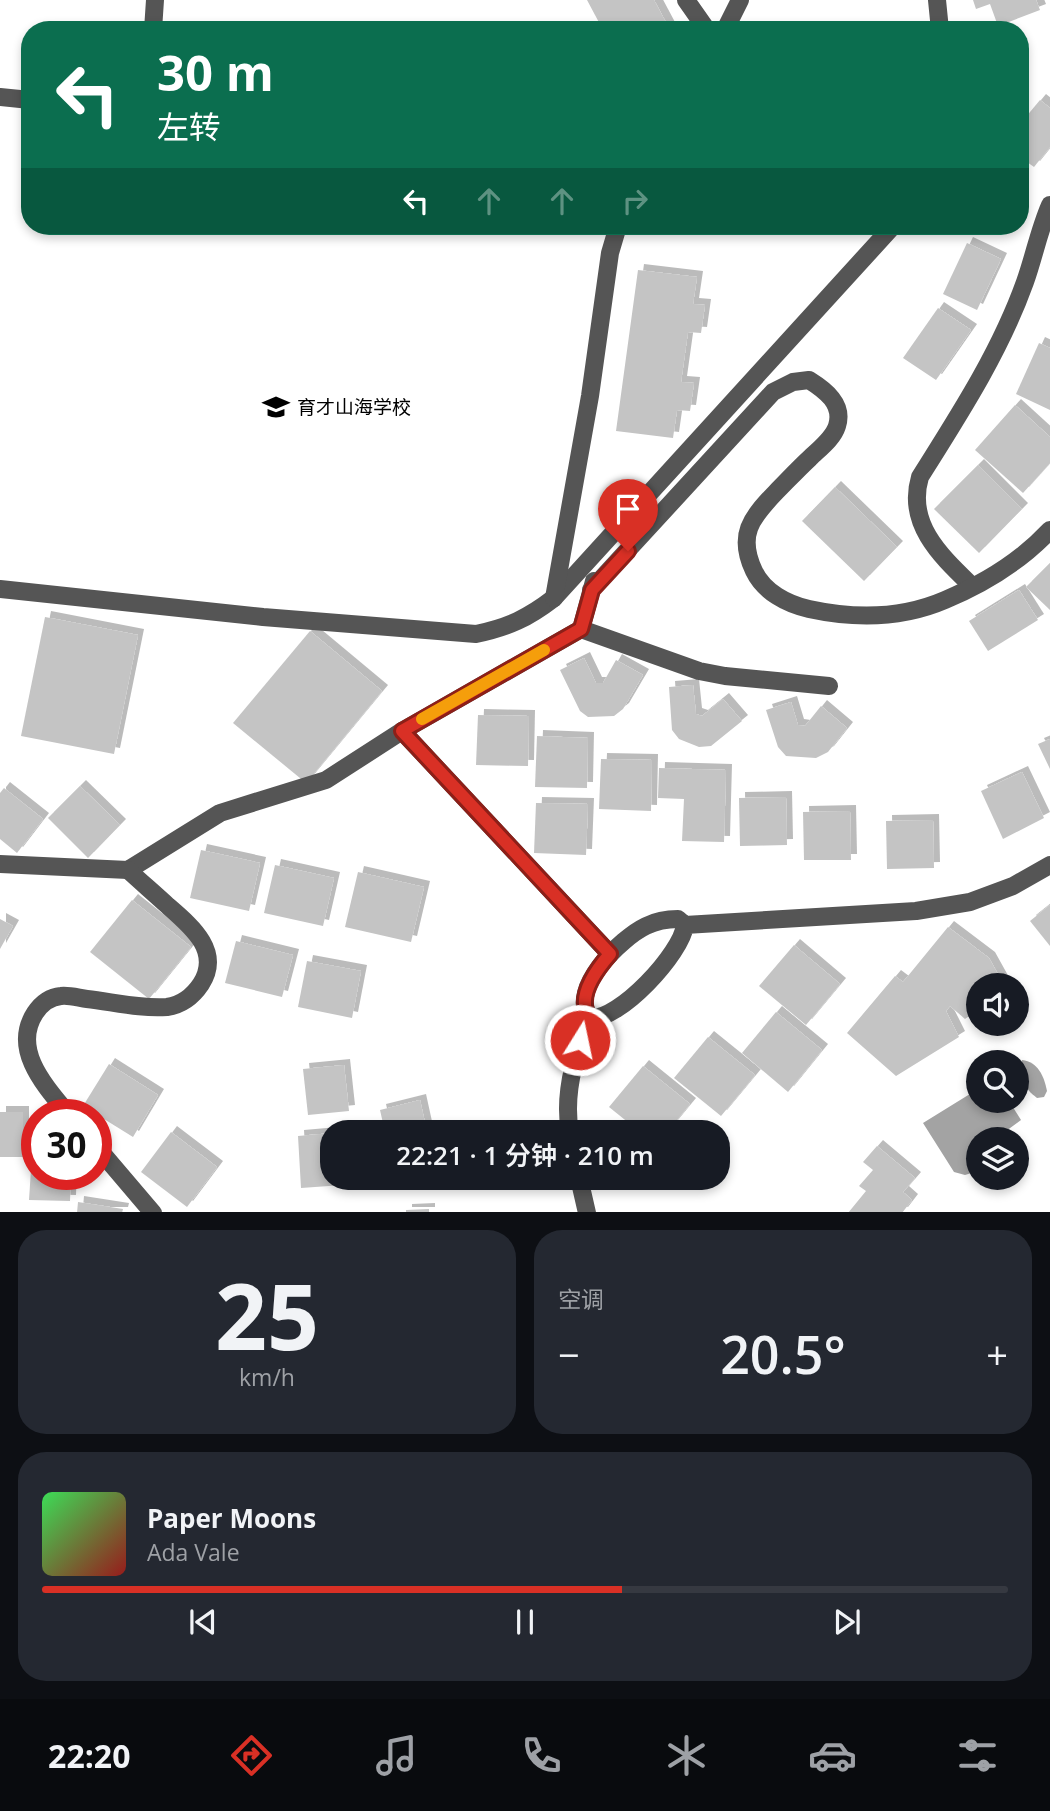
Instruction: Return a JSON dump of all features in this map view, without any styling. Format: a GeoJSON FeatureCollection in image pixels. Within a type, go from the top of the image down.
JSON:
{"type":"FeatureCollection","features":[{"type":"Feature","properties":{"kind":"street"},"geometry":{"type":"LineString","coordinates":[[154,21],[155,0]]}},
{"type":"Feature","properties":{"kind":"street"},"geometry":{"type":"LineString","coordinates":[[686,0],[701,21]]}},
{"type":"Feature","properties":{"kind":"street"},"geometry":{"type":"LineString","coordinates":[[730,21],[740,0]]}},
{"type":"Feature","properties":{"kind":"street"},"geometry":{"type":"LineString","coordinates":[[937,0],[939,21]]}},
{"type":"Feature","properties":{"kind":"street"},"geometry":{"type":"LineString","coordinates":[[0,97],[21,99]]}},
{"type":"Feature","properties":{"kind":"street"},"geometry":{"type":"LineString","coordinates":[[972,586],[930,539],[920,522],[916,492],[920,477],[964,407],[995,348],[1025,283],[1041,226],[1050,205]]}},
{"type":"Feature","properties":{"kind":"street"},"geometry":{"type":"LineString","coordinates":[[554,598],[590,396],[610,253],[615,235]]}},
{"type":"Feature","properties":{"kind":"street"},"geometry":{"type":"LineString","coordinates":[[0,589],[263,617],[477,634],[507,627],[534,614],[554,598],[885,235]]}},
{"type":"Feature","properties":{"kind":"street"},"geometry":{"type":"LineString","coordinates":[[592,590],[773,392],[793,382],[810,380],[827,392],[838,409],[837,426],[826,443],[762,506],[750,522],[746,548],[757,576],[773,593],[795,605],[825,612],[874,616],[911,612],[946,600],[1006,567],[1035,546],[1050,530]]}},
{"type":"Feature","properties":{"kind":"street"},"geometry":{"type":"LineString","coordinates":[[0,864],[128,870],[220,813],[326,780],[402,731],[581,629],[604,544]]}},
{"type":"Feature","properties":{"kind":"street"},"geometry":{"type":"LineString","coordinates":[[581,629],[699,671],[726,677],[829,686]]}},
{"type":"Feature","properties":{"kind":"street"},"geometry":{"type":"LineString","coordinates":[[402,731],[610,954]]}},
{"type":"Feature","properties":{"kind":"street"},"geometry":{"type":"LineString","coordinates":[[590,1018],[586,1014],[585,1002],[588,988],[610,954],[631,935],[660,921],[678,919],[685,925],[916,911],[970,902],[1013,886],[1050,865]]}},
{"type":"Feature","properties":{"kind":"street"},"geometry":{"type":"LineString","coordinates":[[57,1099],[42,1080],[27,1049],[27,1031],[31,1020],[44,1002],[61,996],[152,1007],[175,1006],[197,989],[205,978],[209,965],[203,941],[128,870]]}},
{"type":"Feature","properties":{"kind":"street"},"geometry":{"type":"LineString","coordinates":[[590,1018],[606,1016],[639,991],[677,946],[684,934],[685,925]]}},
{"type":"Feature","properties":{"kind":"street"},"geometry":{"type":"LineString","coordinates":[[570,1120],[572,1075],[580,1040],[590,1018]]}},
{"type":"Feature","properties":{"kind":"street"},"geometry":{"type":"LineString","coordinates":[[112,1165],[152,1212]]}},
{"type":"Feature","properties":{"kind":"street"},"geometry":{"type":"LineString","coordinates":[[582,1190],[587,1212]]}},
{"type":"Feature","properties":{"kind":"shaded area"},"geometry":{"type":"Polygon","coordinates":[[[1029,1062],[1039,1071],[1047,1091],[1044,1097],[1037,1098],[1029,1091],[1029,1062]]]}},
{"type":"Feature","properties":{"kind":"shaded area"},"geometry":{"type":"Polygon","coordinates":[[[966,1096],[966,1113],[1017,1113],[1021,1120],[1011,1127],[966,1127],[965,1175],[954,1172],[923,1123],[966,1096]]]}},
{"type":"Feature","properties":{"kind":"building"},"geometry":{"type":"Polygon","coordinates":[[[587,0],[654,0],[665,21],[598,21],[587,0]]]}},
{"type":"Feature","properties":{"kind":"building"},"geometry":{"type":"Polygon","coordinates":[[[973,0],[1036,0],[1040,10],[1011,21],[996,21],[990,4],[976,9],[973,0]]]}},
{"type":"Feature","properties":{"kind":"building"},"geometry":{"type":"Polygon","coordinates":[[[1040,100],[1050,108],[1050,147],[1034,167],[1029,163],[1029,113],[1040,100]]]}},
{"type":"Feature","properties":{"kind":"building"},"geometry":{"type":"Polygon","coordinates":[[[967,243],[1001,259],[977,310],[943,294],[967,243]]]}},
{"type":"Feature","properties":{"kind":"building"},"geometry":{"type":"Polygon","coordinates":[[[638,270],[697,277],[693,304],[705,305],[701,333],[688,332],[681,382],[694,383],[690,411],[677,410],[673,438],[616,431],[638,270]]]}},
{"type":"Feature","properties":{"kind":"building"},"geometry":{"type":"Polygon","coordinates":[[[938,308],[971,330],[936,380],[903,358],[938,308]]]}},
{"type":"Feature","properties":{"kind":"building"},"geometry":{"type":"Polygon","coordinates":[[[1039,343],[1050,348],[1050,410],[1016,394],[1039,343]]]}},
{"type":"Feature","properties":{"kind":"building"},"geometry":{"type":"Polygon","coordinates":[[[1015,405],[1050,437],[1050,463],[1023,493],[975,450],[1015,405]]]}},
{"type":"Feature","properties":{"kind":"building"},"geometry":{"type":"Polygon","coordinates":[[[978,465],[1022,509],[979,553],[934,509],[978,465]]]}},
{"type":"Feature","properties":{"kind":"building"},"geometry":{"type":"Polygon","coordinates":[[[835,487],[897,547],[864,581],[802,521],[835,487]]]}},
{"type":"Feature","properties":{"kind":"building"},"geometry":{"type":"Polygon","coordinates":[[[1050,563],[1050,610],[1026,587],[1050,563]]]}},
{"type":"Feature","properties":{"kind":"building"},"geometry":{"type":"Polygon","coordinates":[[[1019,590],[1038,620],[988,651],[969,621],[1019,590]]]}},
{"type":"Feature","properties":{"kind":"building"},"geometry":{"type":"Polygon","coordinates":[[[45,617],[138,635],[114,754],[21,736],[45,617]]]}},
{"type":"Feature","properties":{"kind":"building"},"geometry":{"type":"Polygon","coordinates":[[[310,631],[382,691],[306,783],[233,723],[310,631]]]}},
{"type":"Feature","properties":{"kind":"building"},"geometry":{"type":"Polygon","coordinates":[[[584,658],[596,683],[603,683],[616,660],[643,675],[623,709],[614,716],[588,717],[580,711],[560,670],[584,658]]]}},
{"type":"Feature","properties":{"kind":"building"},"geometry":{"type":"Polygon","coordinates":[[[693,685],[696,714],[702,716],[723,699],[742,721],[711,746],[699,747],[679,739],[672,730],[669,687],[693,685]]]}},
{"type":"Feature","properties":{"kind":"building"},"geometry":{"type":"Polygon","coordinates":[[[791,702],[798,725],[805,726],[821,706],[847,728],[828,752],[816,758],[786,756],[778,747],[766,710],[791,702]]]}},
{"type":"Feature","properties":{"kind":"building"},"geometry":{"type":"Polygon","coordinates":[[[478,715],[529,716],[528,766],[476,765],[478,715]]]}},
{"type":"Feature","properties":{"kind":"building"},"geometry":{"type":"Polygon","coordinates":[[[537,736],[588,738],[587,788],[535,787],[537,736]]]}},
{"type":"Feature","properties":{"kind":"building"},"geometry":{"type":"Polygon","coordinates":[[[1050,739],[1050,769],[1038,744],[1050,739]]]}},
{"type":"Feature","properties":{"kind":"building"},"geometry":{"type":"Polygon","coordinates":[[[601,759],[652,760],[651,811],[599,809],[601,759]]]}},
{"type":"Feature","properties":{"kind":"building"},"geometry":{"type":"Polygon","coordinates":[[[659,768],[726,770],[724,842],[682,841],[684,799],[658,798],[659,768]]]}},
{"type":"Feature","properties":{"kind":"building"},"geometry":{"type":"Polygon","coordinates":[[[1022,772],[1044,818],[1003,839],[981,791],[1022,772]]]}},
{"type":"Feature","properties":{"kind":"building"},"geometry":{"type":"Polygon","coordinates":[[[80,786],[120,825],[88,858],[48,818],[80,786]]]}},
{"type":"Feature","properties":{"kind":"building"},"geometry":{"type":"Polygon","coordinates":[[[4,788],[43,819],[17,853],[0,839],[0,793],[4,788]]]}},
{"type":"Feature","properties":{"kind":"building"},"geometry":{"type":"Polygon","coordinates":[[[786,797],[787,845],[740,846],[739,798],[786,797]]]}},
{"type":"Feature","properties":{"kind":"building"},"geometry":{"type":"Polygon","coordinates":[[[536,803],[588,804],[586,855],[534,853],[536,803]]]}},
{"type":"Feature","properties":{"kind":"building"},"geometry":{"type":"Polygon","coordinates":[[[850,811],[851,860],[804,860],[803,812],[850,811]]]}},
{"type":"Feature","properties":{"kind":"building"},"geometry":{"type":"Polygon","coordinates":[[[933,820],[934,868],[887,869],[886,821],[933,820]]]}},
{"type":"Feature","properties":{"kind":"building"},"geometry":{"type":"Polygon","coordinates":[[[201,850],[260,863],[249,911],[190,898],[201,850]]]}},
{"type":"Feature","properties":{"kind":"building"},"geometry":{"type":"Polygon","coordinates":[[[275,865],[334,878],[323,926],[264,913],[275,865]]]}},
{"type":"Feature","properties":{"kind":"building"},"geometry":{"type":"Polygon","coordinates":[[[358,872],[424,887],[411,942],[345,927],[358,872]]]}},
{"type":"Feature","properties":{"kind":"building"},"geometry":{"type":"Polygon","coordinates":[[[132,900],[191,947],[149,999],[90,952],[132,900]]]}},
{"type":"Feature","properties":{"kind":"building"},"geometry":{"type":"Polygon","coordinates":[[[1050,905],[1050,946],[1030,921],[1050,905]]]}},
{"type":"Feature","properties":{"kind":"building"},"geometry":{"type":"Polygon","coordinates":[[[0,919],[13,926],[0,949],[0,919]]]}},
{"type":"Feature","properties":{"kind":"building"},"geometry":{"type":"Polygon","coordinates":[[[948,927],[989,958],[997,973],[966,973],[966,1018],[950,1006],[946,1011],[959,1037],[896,1076],[847,1033],[895,976],[903,982],[948,927]]]}},
{"type":"Feature","properties":{"kind":"building"},"geometry":{"type":"Polygon","coordinates":[[[236,941],[293,955],[282,997],[225,983],[236,941]]]}},
{"type":"Feature","properties":{"kind":"building"},"geometry":{"type":"Polygon","coordinates":[[[794,945],[840,984],[806,1025],[759,986],[794,945]]]}},
{"type":"Feature","properties":{"kind":"building"},"geometry":{"type":"Polygon","coordinates":[[[307,961],[361,971],[352,1018],[298,1007],[307,961]]]}},
{"type":"Feature","properties":{"kind":"building"},"geometry":{"type":"Polygon","coordinates":[[[776,1012],[822,1050],[788,1092],[742,1053],[776,1012]]]}},
{"type":"Feature","properties":{"kind":"building"},"geometry":{"type":"Polygon","coordinates":[[[708,1037],[755,1075],[721,1116],[674,1078],[708,1037]]]}},
{"type":"Feature","properties":{"kind":"building"},"geometry":{"type":"Polygon","coordinates":[[[109,1064],[158,1095],[133,1137],[112,1124],[112,1099],[87,1099],[109,1064]]]}},
{"type":"Feature","properties":{"kind":"building"},"geometry":{"type":"Polygon","coordinates":[[[344,1065],[349,1111],[308,1115],[303,1069],[344,1065]]]}},
{"type":"Feature","properties":{"kind":"building"},"geometry":{"type":"Polygon","coordinates":[[[643,1066],[690,1104],[677,1120],[625,1120],[609,1107],[643,1066]]]}},
{"type":"Feature","properties":{"kind":"building"},"geometry":{"type":"Polygon","coordinates":[[[420,1100],[424,1120],[382,1120],[380,1110],[420,1100]]]}},
{"type":"Feature","properties":{"kind":"building"},"geometry":{"type":"Polygon","coordinates":[[[0,1112],[21,1112],[21,1157],[0,1157],[0,1112]]]}},
{"type":"Feature","properties":{"kind":"building"},"geometry":{"type":"Polygon","coordinates":[[[171,1132],[217,1167],[187,1207],[141,1172],[171,1132]]]}},
{"type":"Feature","properties":{"kind":"building"},"geometry":{"type":"Polygon","coordinates":[[[320,1134],[320,1187],[301,1188],[298,1136],[320,1134]]]}},
{"type":"Feature","properties":{"kind":"building"},"geometry":{"type":"Polygon","coordinates":[[[877,1146],[915,1178],[903,1192],[912,1200],[903,1212],[849,1212],[866,1191],[859,1186],[873,1170],[863,1162],[877,1146]]]}},
{"type":"Feature","properties":{"kind":"building"},"geometry":{"type":"Polygon","coordinates":[[[30,1190],[70,1190],[70,1201],[29,1200],[30,1190]]]}},
{"type":"Feature","properties":{"kind":"building"},"geometry":{"type":"Polygon","coordinates":[[[78,1202],[123,1209],[122,1212],[77,1212],[78,1202]]]}},
{"type":"Feature","properties":{"kind":"building"},"geometry":{"type":"Polygon","coordinates":[[[429,1209],[429,1212],[406,1212],[429,1209]]]}},
{"type":"Feature","properties":{"kind":"slow traffic"},"geometry":{"type":"LineString","coordinates":[[422,719],[544,650]]}},
{"type":"Feature","properties":{"kind":"place","name":"育才山海学校"},"geometry":{"type":"Point","coordinates":[276,407]}},
{"type":"Feature","properties":{"kind":"route"},"geometry":{"type":"LineString","coordinates":[[580,1040],[590,1018],[586,1014],[585,1002],[588,988],[610,954],[402,731],[581,629],[592,590],[628,551]]}}]}
